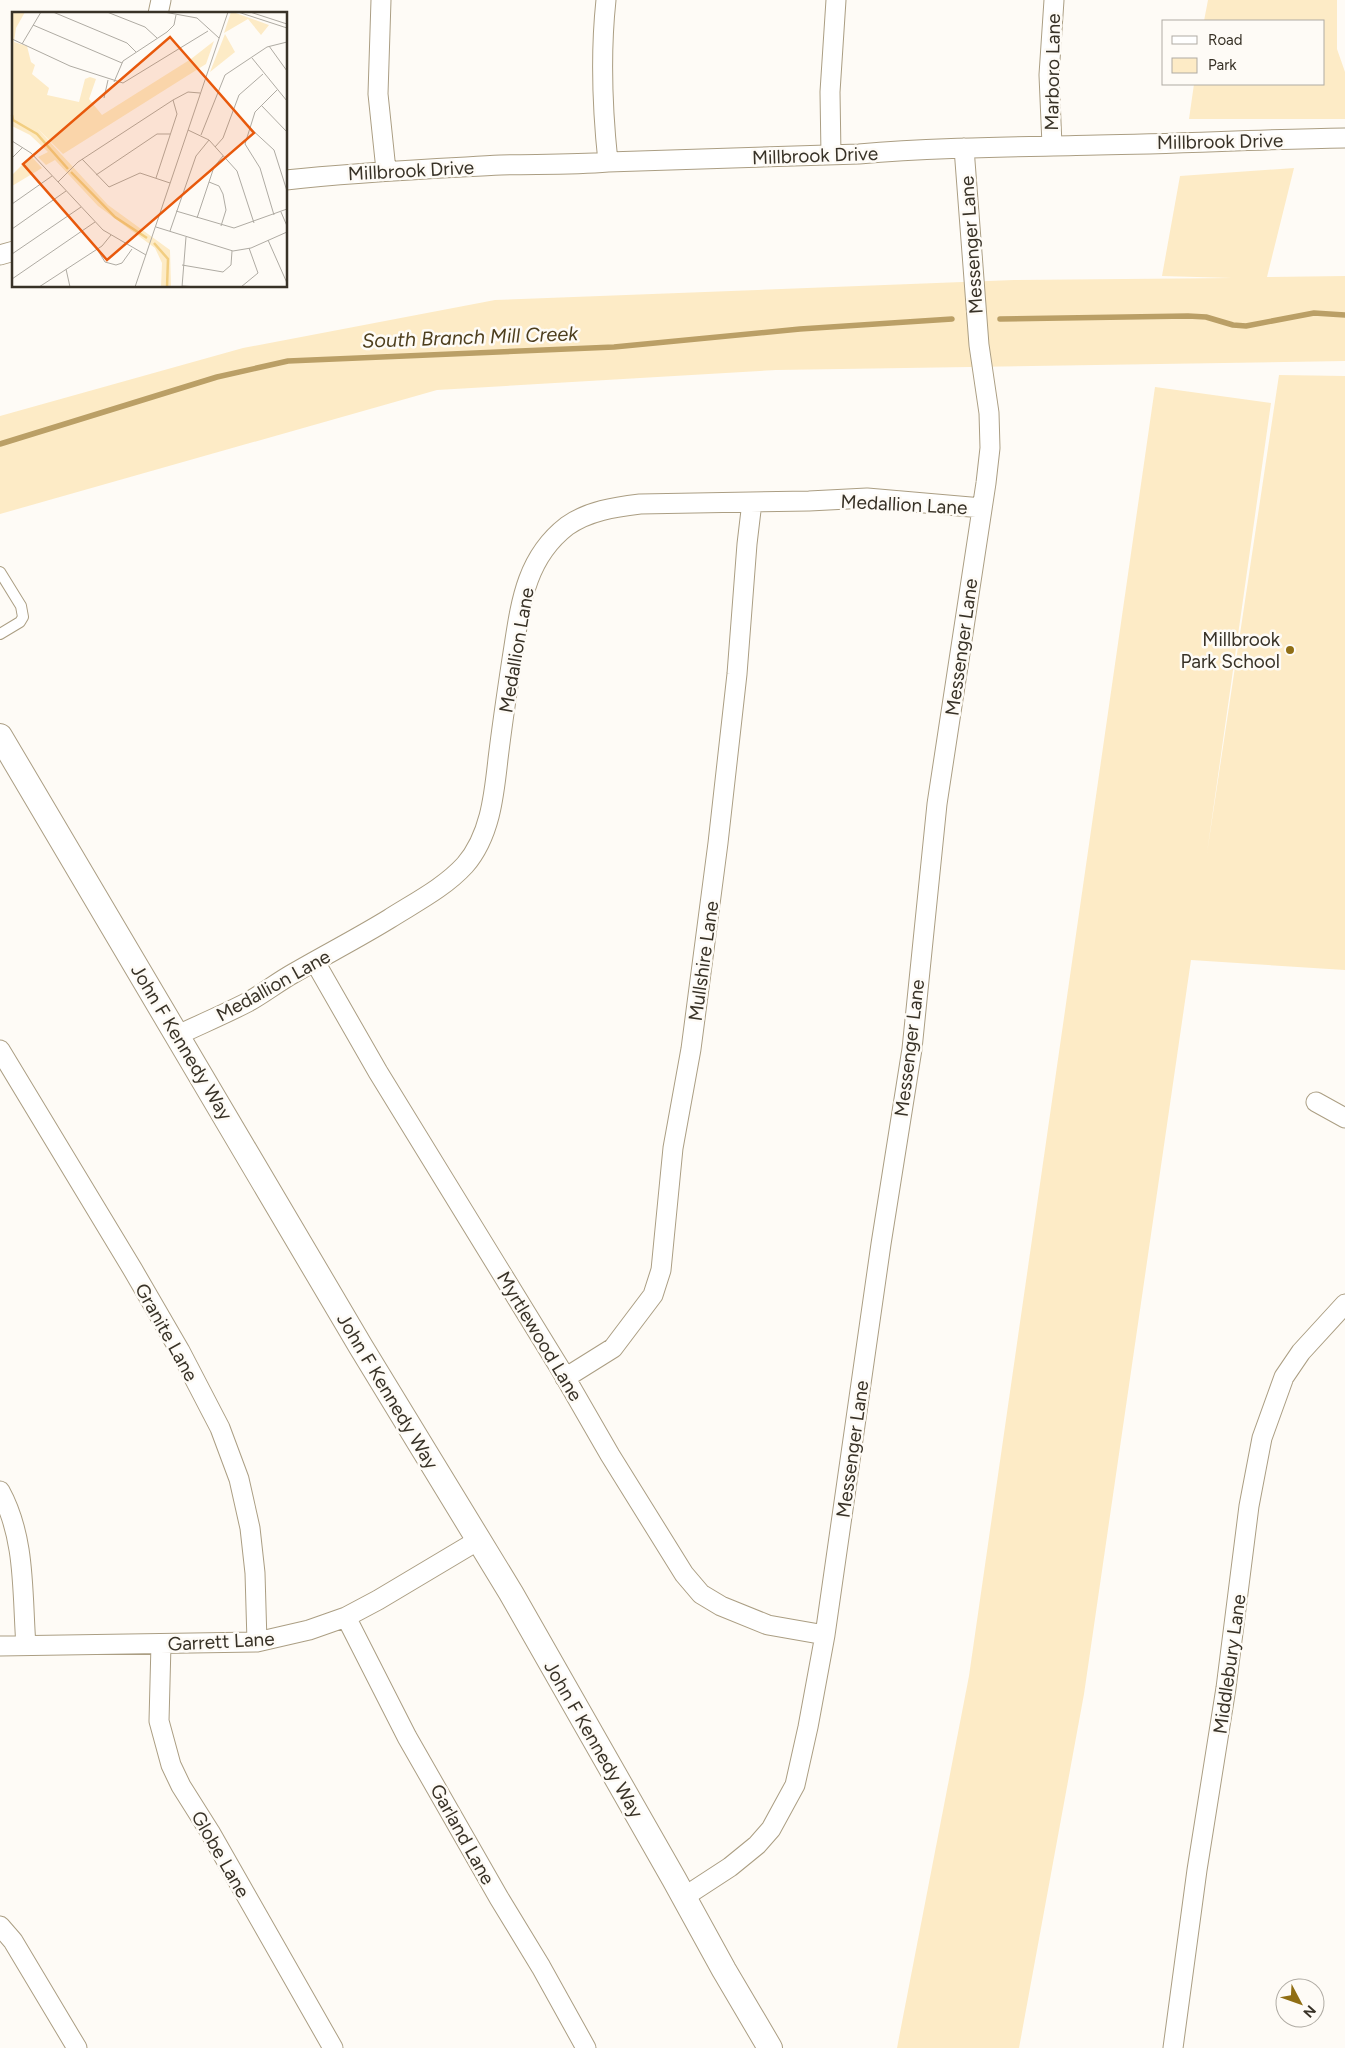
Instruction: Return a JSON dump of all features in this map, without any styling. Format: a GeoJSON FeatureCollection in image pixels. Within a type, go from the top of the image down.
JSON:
{"type":"FeatureCollection","features":[{"type":"Feature","properties":{"kind":"street"},"geometry":{"type":"LineString","coordinates":[[381,0],[378,94],[386,170]]}},
{"type":"Feature","properties":{"kind":"street"},"geometry":{"type":"LineString","coordinates":[[606,0],[601,74],[608,162]]}},
{"type":"Feature","properties":{"kind":"street"},"geometry":{"type":"LineString","coordinates":[[831,155],[830,92],[836,0]]}},
{"type":"Feature","properties":{"kind":"street","name":"Marboro Lane"},"geometry":{"type":"LineString","coordinates":[[1052,145],[1049,75],[1054,0]]}},
{"type":"Feature","properties":{"kind":"street","name":"Millbrook Drive"},"geometry":{"type":"LineString","coordinates":[[288,180],[386,170],[503,165],[574,165],[608,162],[831,155],[1052,145],[1097,146],[1345,138]]}},
{"type":"Feature","properties":{"kind":"street","name":"Messenger Lane"},"geometry":{"type":"LineString","coordinates":[[684,1898],[730,1867],[757,1845],[771,1829],[783,1808],[795,1784],[825,1635],[881,1244],[912,1049],[937,804],[990,448],[989,413],[978,336],[964,148]]}},
{"type":"Feature","properties":{"kind":"street","name":"Medallion Lane"},"geometry":{"type":"LineString","coordinates":[[178,1035],[246,1003],[373,929],[445,882],[465,865],[479,844],[494,795],[504,711],[523,593],[534,567],[549,545],[567,526],[590,514],[640,504],[867,498],[982,508]]}},
{"type":"Feature","properties":{"kind":"street","name":"Mullshire Lane"},"geometry":{"type":"LineString","coordinates":[[565,1378],[602,1357],[613,1348],[654,1295],[661,1270],[673,1148],[691,1049],[718,843],[737,674],[746,544],[752,502]]}},
{"type":"Feature","properties":{"kind":"street","name":"John F Kennedy Way"},"geometry":{"type":"LineString","coordinates":[[0,736],[478,1541],[511,1593],[770,2048]]}},
{"type":"Feature","properties":{"kind":"street","name":"Myrtlewood Lane"},"geometry":{"type":"LineString","coordinates":[[315,962],[378,1072],[565,1378],[610,1456],[684,1574],[701,1594],[721,1606],[768,1626],[825,1635]]}},
{"type":"Feature","properties":{"kind":"street","name":"Granite Lane"},"geometry":{"type":"LineString","coordinates":[[0,1050],[180,1351],[220,1428],[239,1479],[250,1528],[256,1594],[256,1642]]}},
{"type":"Feature","properties":{"kind":"street"},"geometry":{"type":"LineString","coordinates":[[1316,1102],[1345,1118]]}},
{"type":"Feature","properties":{"kind":"street","name":"Middlebury Lane"},"geometry":{"type":"LineString","coordinates":[[1173,2048],[1197,1870],[1226,1688],[1249,1506],[1262,1438],[1284,1377],[1301,1352],[1345,1304]]}},
{"type":"Feature","properties":{"kind":"street"},"geometry":{"type":"LineString","coordinates":[[0,1491],[14,1524],[19,1546],[26,1646]]}},
{"type":"Feature","properties":{"kind":"street","name":"Garrett Lane"},"geometry":{"type":"LineString","coordinates":[[0,1646],[256,1642],[309,1630],[346,1617],[478,1541]]}},
{"type":"Feature","properties":{"kind":"street","name":"Garland Lane"},"geometry":{"type":"LineString","coordinates":[[346,1617],[407,1737],[586,2048]]}},
{"type":"Feature","properties":{"kind":"street","name":"Globe Lane"},"geometry":{"type":"LineString","coordinates":[[161,1644],[159,1721],[171,1765],[181,1786],[210,1832],[333,2048]]}},
{"type":"Feature","properties":{"kind":"street"},"geometry":{"type":"LineString","coordinates":[[0,1926],[13,1941],[77,2048]]}},
{"type":"Feature","properties":{"kind":"lane"},"geometry":{"type":"LineString","coordinates":[[0,572],[21,606],[23,617],[20,622],[0,634]]}},
{"type":"Feature","properties":{"kind":"green space"},"geometry":{"type":"Polygon","coordinates":[[[1208,0],[1337,0],[1337,49],[1345,72],[1345,119],[1189,119],[1194,85],[1325,85],[1325,20],[1204,20],[1208,0]]]}},
{"type":"Feature","properties":{"kind":"green space"},"geometry":{"type":"Polygon","coordinates":[[[1294,168],[1267,277],[1345,276],[1345,361],[776,370],[437,390],[0,514],[0,416],[243,348],[495,300],[1014,280],[1232,278],[1162,276],[1180,176],[1294,168]]]}},
{"type":"Feature","properties":{"kind":"green space"},"geometry":{"type":"Polygon","coordinates":[[[1279,375],[1345,376],[1345,970],[1191,960],[1084,1694],[1019,2048],[897,2048],[969,1676],[1155,387],[1271,403],[1207,853],[1279,375]]]}},
{"type":"Feature","properties":{"kind":"waterway","name":"South Branch Mill Creek"},"geometry":{"type":"LineString","coordinates":[[1000,319],[1188,316],[1206,317],[1233,325],[1246,326],[1314,313],[1345,315]]}},
{"type":"Feature","properties":{"kind":"waterway","name":"South Branch Mill Creek"},"geometry":{"type":"LineString","coordinates":[[0,444],[217,377],[288,361],[614,347],[800,329],[952,319]]}},
{"type":"Feature","properties":{"kind":"place","name":"Millbrook Park School"},"geometry":{"type":"Point","coordinates":[1290,650]}}]}
